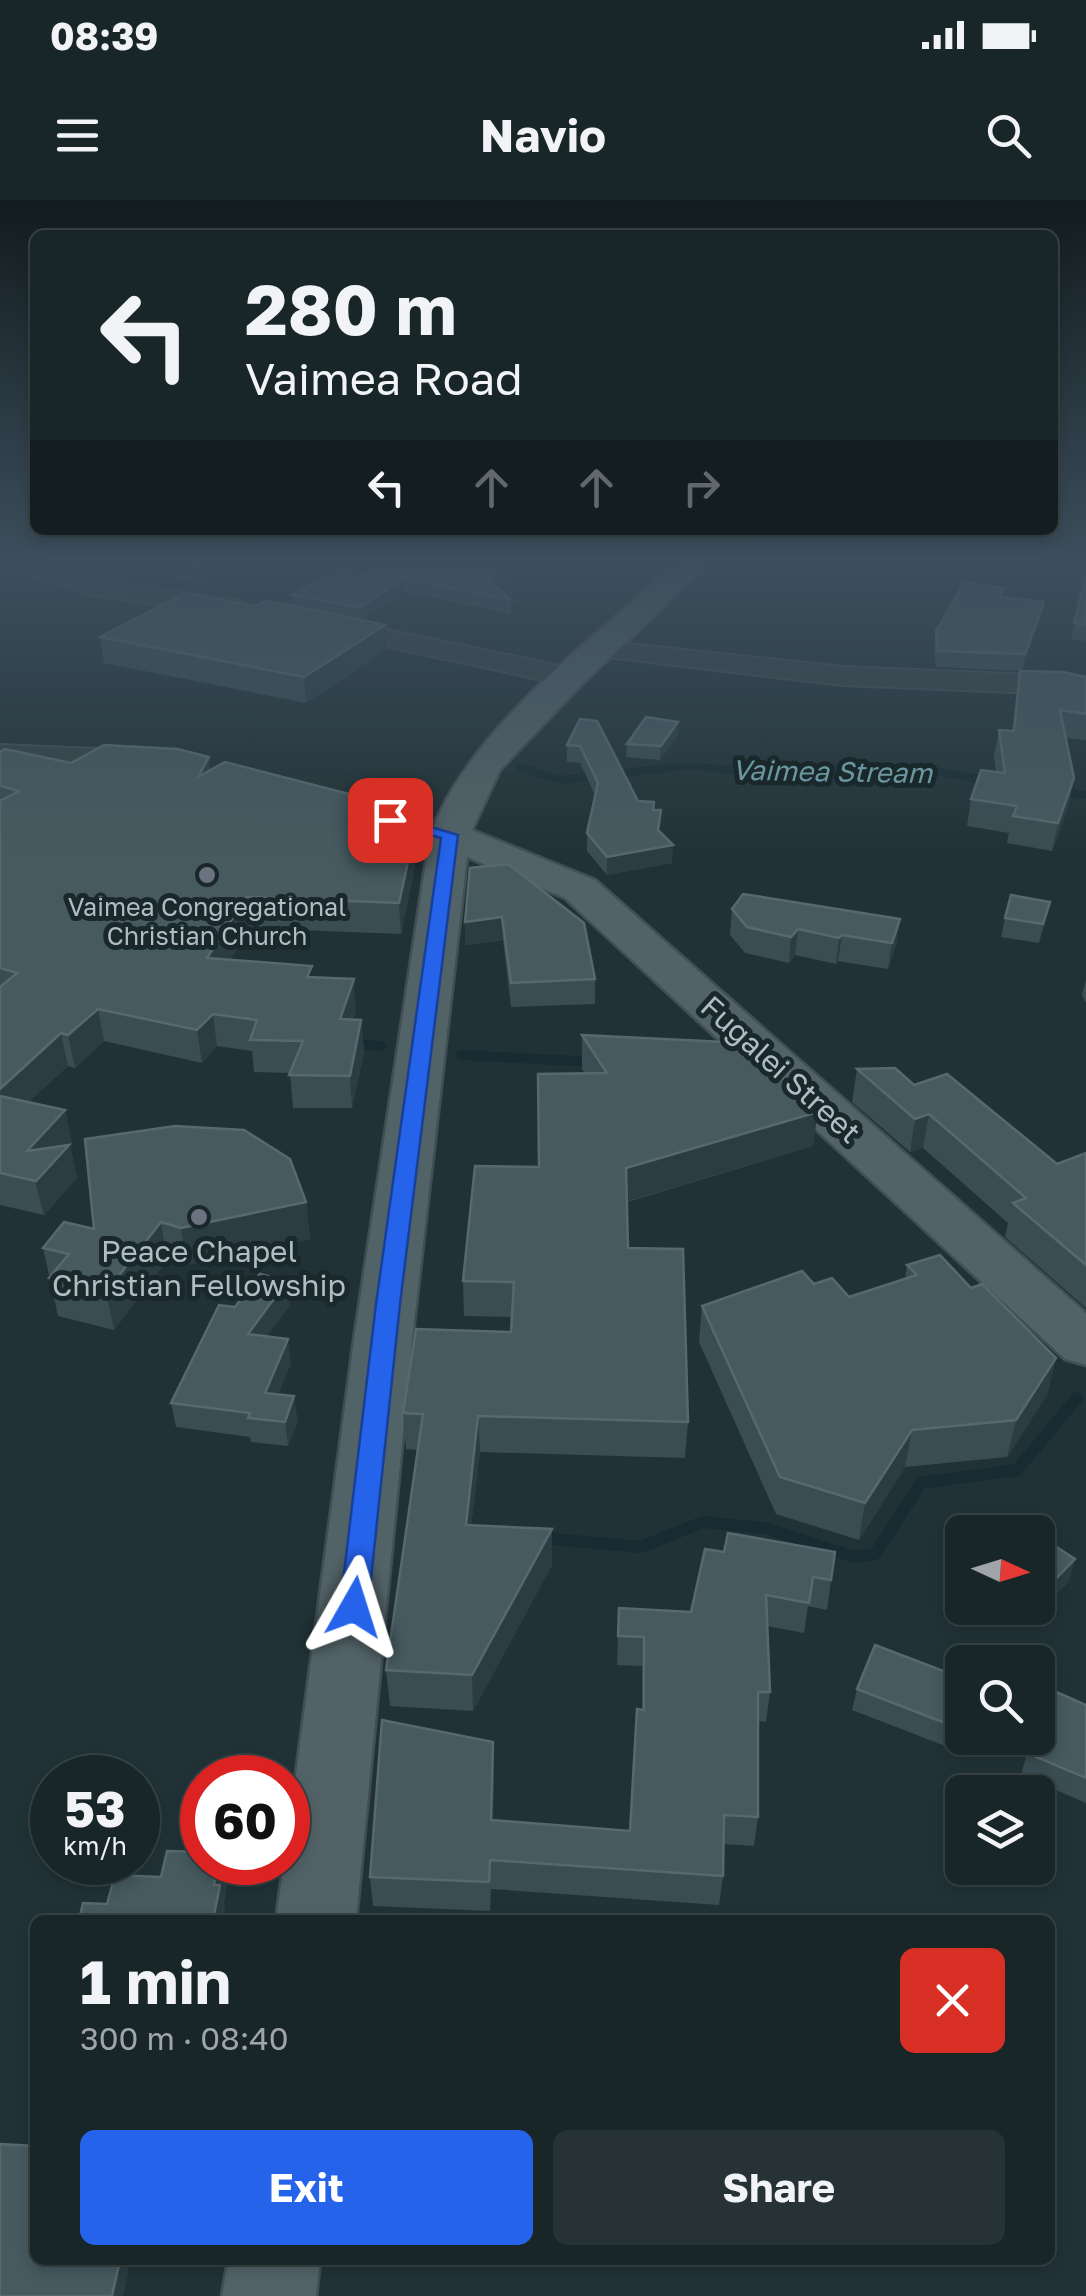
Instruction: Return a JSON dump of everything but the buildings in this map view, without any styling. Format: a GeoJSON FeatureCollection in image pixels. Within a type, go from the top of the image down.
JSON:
{"type":"FeatureCollection","features":[{"type":"Feature","properties":{"kind":"main road"},"geometry":{"type":"LineString","coordinates":[[317,1915],[434,935],[450,835],[459,809],[484,765],[588,661]]}},
{"type":"Feature","properties":{"kind":"main road"},"geometry":{"type":"LineString","coordinates":[[521,726],[493,779],[489,798],[498,815],[580,890]]}},
{"type":"Feature","properties":{"kind":"main road","name":"Fugalei Street"},"geometry":{"type":"LineString","coordinates":[[450,835],[580,890],[1086,1345]]}},
{"type":"Feature","properties":{"kind":"main road"},"geometry":{"type":"LineString","coordinates":[[434,935],[464,878],[477,872],[513,872],[580,890]]}},
{"type":"Feature","properties":{"kind":"main road"},"geometry":{"type":"LineString","coordinates":[[269,2296],[273,2265]]}},
{"type":"Feature","properties":{"kind":"street"},"geometry":{"type":"LineString","coordinates":[[493,661],[570,677]]}},
{"type":"Feature","properties":{"kind":"street"},"geometry":{"type":"LineString","coordinates":[[681,661],[743,669],[1004,686],[1086,686]]}},
{"type":"Feature","properties":{"kind":"street"},"geometry":{"type":"LineString","coordinates":[[0,754],[184,765]]}},
{"type":"Feature","properties":{"kind":"street"},"geometry":{"type":"LineString","coordinates":[[329,805],[450,835]]}},
{"type":"Feature","properties":{"kind":"waterway","name":"Vaimea Stream"},"geometry":{"type":"LineString","coordinates":[[647,770],[688,766],[737,770]]}},
{"type":"Feature","properties":{"kind":"waterway","name":"Vaimea Stream"},"geometry":{"type":"LineString","coordinates":[[519,767],[530,770]]}},
{"type":"Feature","properties":{"kind":"waterway","name":"Vaimea Stream"},"geometry":{"type":"LineString","coordinates":[[522,768],[562,780],[597,776]]}},
{"type":"Feature","properties":{"kind":"waterway","name":"Vaimea Stream"},"geometry":{"type":"LineString","coordinates":[[613,774],[670,768]]}},
{"type":"Feature","properties":{"kind":"waterway","name":"Vaimea Stream"},"geometry":{"type":"LineString","coordinates":[[709,768],[788,775],[841,768]]}},
{"type":"Feature","properties":{"kind":"waterway","name":"Vaimea Stream"},"geometry":{"type":"LineString","coordinates":[[884,768],[930,770]]}},
{"type":"Feature","properties":{"kind":"waterway","name":"Vaimea Stream"},"geometry":{"type":"LineString","coordinates":[[822,770],[930,770]]}},
{"type":"Feature","properties":{"kind":"waterway","name":"Vaimea Stream"},"geometry":{"type":"LineString","coordinates":[[930,770],[989,781]]}},
{"type":"Feature","properties":{"kind":"waterway","name":"Vaimea Stream"},"geometry":{"type":"LineString","coordinates":[[1060,792],[1086,795]]}},
{"type":"Feature","properties":{"kind":"waterway"},"geometry":{"type":"LineString","coordinates":[[352,1043],[381,1046]]}},
{"type":"Feature","properties":{"kind":"waterway"},"geometry":{"type":"LineString","coordinates":[[461,1055],[595,1062]]}},
{"type":"Feature","properties":{"kind":"waterway"},"geometry":{"type":"LineString","coordinates":[[541,1538],[641,1547],[703,1522],[765,1528],[854,1557],[875,1554],[921,1483],[1017,1470],[1077,1398]]}},
{"type":"Feature","properties":{"kind":"place","name":"Vaimea Congregational Christian Church"},"geometry":{"type":"Point","coordinates":[207,875]}},
{"type":"Feature","properties":{"kind":"place","name":"Peace Chapel Christian Fellowship"},"geometry":{"type":"Point","coordinates":[199,1217]}},
{"type":"Feature","properties":{"kind":"route"},"geometry":{"type":"LineString","coordinates":[[354,1607],[388,1304],[450,835],[390,820]]}}]}
